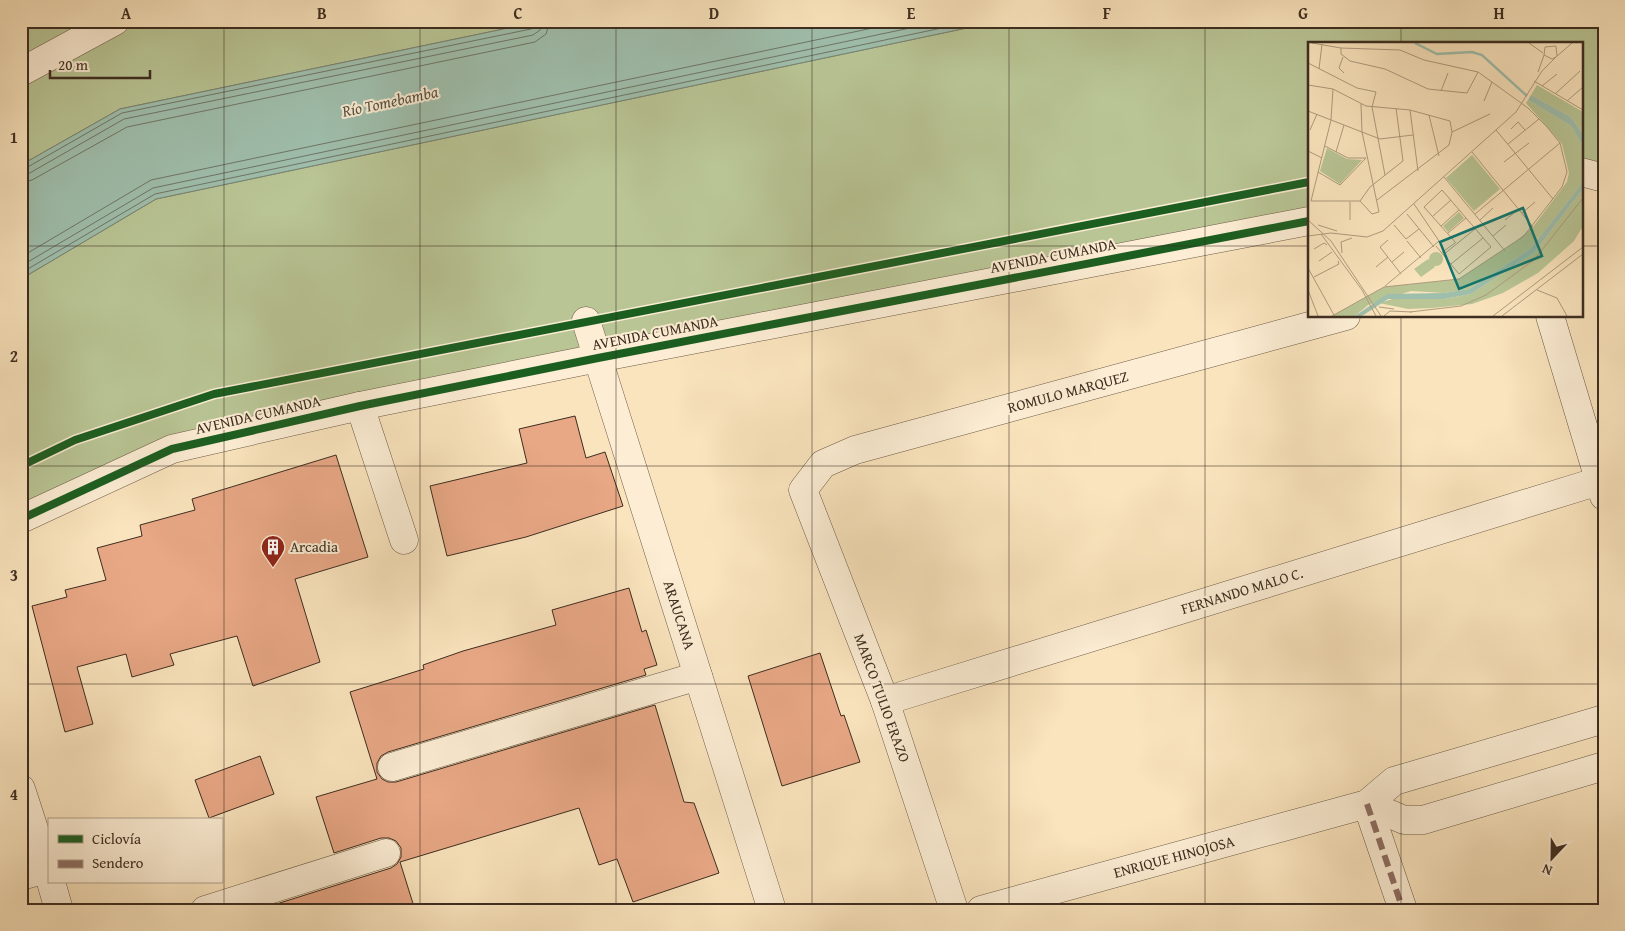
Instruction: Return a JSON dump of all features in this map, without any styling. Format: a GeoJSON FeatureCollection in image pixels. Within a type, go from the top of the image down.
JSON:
{"type":"FeatureCollection","features":[{"type":"Feature","properties":{"kind":"street"},"geometry":{"type":"LineString","coordinates":[[21,72],[116,21]]}},
{"type":"Feature","properties":{"kind":"street"},"geometry":{"type":"LineString","coordinates":[[1582,172],[1604,178]]}},
{"type":"Feature","properties":{"kind":"street","name":"AVENIDA CUMANDA"},"geometry":{"type":"LineString","coordinates":[[21,519],[172,449],[360,406],[598,358],[1308,221]]}},
{"type":"Feature","properties":{"kind":"street","name":"ROMULO MARQUEZ"},"geometry":{"type":"LineString","coordinates":[[802,490],[823,464],[855,450],[1339,318]]}},
{"type":"Feature","properties":{"kind":"street"},"geometry":{"type":"LineString","coordinates":[[1551,318],[1601,488]]}},
{"type":"Feature","properties":{"kind":"street","name":"ARAUCANA"},"geometry":{"type":"LineString","coordinates":[[586,321],[772,910]]}},
{"type":"Feature","properties":{"kind":"street"},"geometry":{"type":"LineString","coordinates":[[360,406],[404,540]]}},
{"type":"Feature","properties":{"kind":"street","name":"FERNANDO MALO C."},"geometry":{"type":"LineString","coordinates":[[885,701],[1601,488]]}},
{"type":"Feature","properties":{"kind":"street","name":"MARCO TULIO ERAZO"},"geometry":{"type":"LineString","coordinates":[[802,490],[885,701],[954,910]]}},
{"type":"Feature","properties":{"kind":"street"},"geometry":{"type":"LineString","coordinates":[[392,768],[698,676]]}},
{"type":"Feature","properties":{"kind":"street","name":"ENRIQUE HINOJOSA"},"geometry":{"type":"LineString","coordinates":[[981,910],[1368,804],[1394,781],[1604,719]]}},
{"type":"Feature","properties":{"kind":"street"},"geometry":{"type":"LineString","coordinates":[[1368,804],[1404,820],[1423,820],[1604,766]]}},
{"type":"Feature","properties":{"kind":"street"},"geometry":{"type":"LineString","coordinates":[[21,789],[48,872]]}},
{"type":"Feature","properties":{"kind":"street"},"geometry":{"type":"LineString","coordinates":[[1368,804],[1404,910]]}},
{"type":"Feature","properties":{"kind":"street"},"geometry":{"type":"LineString","coordinates":[[205,910],[386,853]]}},
{"type":"Feature","properties":{"kind":"street"},"geometry":{"type":"LineString","coordinates":[[21,876],[48,875]]}},
{"type":"Feature","properties":{"kind":"street"},"geometry":{"type":"LineString","coordinates":[[52,884],[59,910]]}},
{"type":"Feature","properties":{"kind":"green space"},"geometry":{"type":"Polygon","coordinates":[[[21,21],[99,21],[21,70],[21,21]]]}},
{"type":"Feature","properties":{"kind":"green space"},"geometry":{"type":"Polygon","coordinates":[[[102,21],[542,21],[120,109],[21,165],[21,75],[102,21]]]}},
{"type":"Feature","properties":{"kind":"green space"},"geometry":{"type":"Polygon","coordinates":[[[1000,21],[1604,21],[1604,178],[1582,172],[1582,42],[1308,42],[1308,221],[172,449],[21,519],[21,279],[156,199],[1000,21]]]}},
{"type":"Feature","properties":{"kind":"water","name":"Río Tomebamba"},"geometry":{"type":"Polygon","coordinates":[[[542,21],[1000,21],[156,199],[21,279],[21,165],[120,109],[542,21]]]}},
{"type":"Feature","properties":{"kind":"building"},"geometry":{"type":"Polygon","coordinates":[[[575,416],[586,458],[605,452],[623,506],[526,537],[447,556],[430,486],[527,463],[519,429],[575,416]]]}},
{"type":"Feature","properties":{"kind":"building"},"geometry":{"type":"Polygon","coordinates":[[[336,455],[368,557],[295,579],[320,662],[253,686],[237,636],[170,654],[174,665],[132,677],[126,654],[77,667],[93,724],[65,732],[32,606],[67,597],[65,590],[106,580],[97,548],[142,536],[140,525],[195,510],[192,499],[336,455]]]}},
{"type":"Feature","properties":{"kind":"building"},"geometry":{"type":"Polygon","coordinates":[[[629,588],[642,632],[646,630],[657,665],[644,669],[646,675],[388,752],[381,756],[377,763],[377,772],[382,779],[388,782],[396,782],[655,705],[684,802],[694,803],[719,873],[633,902],[617,859],[599,865],[579,808],[400,862],[415,910],[267,910],[267,907],[391,868],[397,864],[401,857],[401,848],[396,841],[389,838],[381,838],[334,853],[316,797],[377,779],[350,692],[424,669],[423,665],[463,651],[556,625],[552,610],[629,588]]]}},
{"type":"Feature","properties":{"kind":"building"},"geometry":{"type":"Polygon","coordinates":[[[820,653],[841,716],[844,715],[860,762],[782,786],[748,676],[820,653]]]}},
{"type":"Feature","properties":{"kind":"building"},"geometry":{"type":"Polygon","coordinates":[[[260,756],[274,794],[209,818],[195,780],[260,756]]]}},
{"type":"Feature","properties":{"kind":"marked path"},"geometry":{"type":"LineString","coordinates":[[1367,804],[1403,910]]}},
{"type":"Feature","properties":{"kind":"cycle path"},"geometry":{"type":"LineString","coordinates":[[21,466],[75,440],[214,394],[1308,182]]}},
{"type":"Feature","properties":{"kind":"cycle path"},"geometry":{"type":"LineString","coordinates":[[21,519],[172,449],[360,406],[598,358],[1308,221]]}},
{"type":"Feature","properties":{"kind":"place","name":"Arcadia"},"geometry":{"type":"Point","coordinates":[273,568]}}]}
